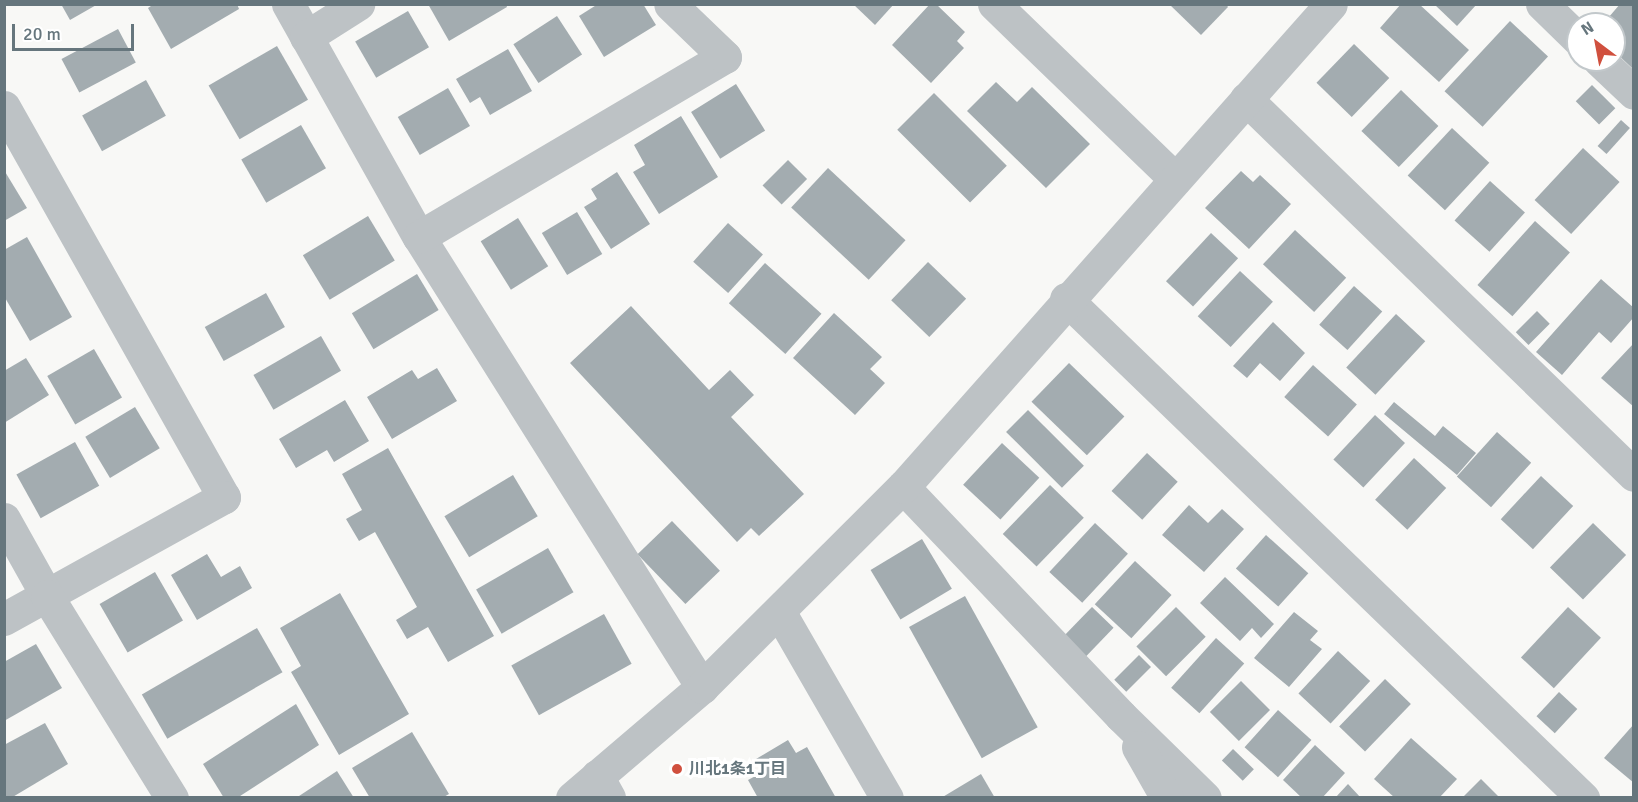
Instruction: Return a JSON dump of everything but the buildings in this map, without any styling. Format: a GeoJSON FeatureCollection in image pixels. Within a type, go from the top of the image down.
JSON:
{"type":"FeatureCollection","features":[{"type":"Feature","properties":{"kind":"street"},"geometry":{"type":"LineString","coordinates":[[288,4],[419,237],[702,687]]}},
{"type":"Feature","properties":{"kind":"street"},"geometry":{"type":"LineString","coordinates":[[306,37],[358,4]]}},
{"type":"Feature","properties":{"kind":"street"},"geometry":{"type":"LineString","coordinates":[[419,237],[725,57],[670,4]]}},
{"type":"Feature","properties":{"kind":"street"},"geometry":{"type":"LineString","coordinates":[[994,4],[1175,179]]}},
{"type":"Feature","properties":{"kind":"street"},"geometry":{"type":"LineString","coordinates":[[1542,4],[1566,27]]}},
{"type":"Feature","properties":{"kind":"street"},"geometry":{"type":"LineString","coordinates":[[572,798],[603,787],[702,687],[780,613],[903,487],[1066,299],[1246,99],[1319,9]]}},
{"type":"Feature","properties":{"kind":"street"},"geometry":{"type":"LineString","coordinates":[[1612,72],[1634,93]]}},
{"type":"Feature","properties":{"kind":"street"},"geometry":{"type":"LineString","coordinates":[[1246,99],[1634,475]]}},
{"type":"Feature","properties":{"kind":"street"},"geometry":{"type":"LineString","coordinates":[[4,107],[224,497],[4,619]]}},
{"type":"Feature","properties":{"kind":"street"},"geometry":{"type":"LineString","coordinates":[[1066,299],[1583,798]]}},
{"type":"Feature","properties":{"kind":"street"},"geometry":{"type":"LineString","coordinates":[[903,487],[1121,716],[1205,798]]}},
{"type":"Feature","properties":{"kind":"street"},"geometry":{"type":"LineString","coordinates":[[4,519],[47,596],[172,798]]}},
{"type":"Feature","properties":{"kind":"street"},"geometry":{"type":"LineString","coordinates":[[780,613],[887,798]]}},
{"type":"Feature","properties":{"kind":"street"},"geometry":{"type":"LineString","coordinates":[[1121,716],[1167,798]]}},
{"type":"Feature","properties":{"kind":"place","name":"川北1条1丁目"},"geometry":{"type":"Point","coordinates":[677,769]}}]}
